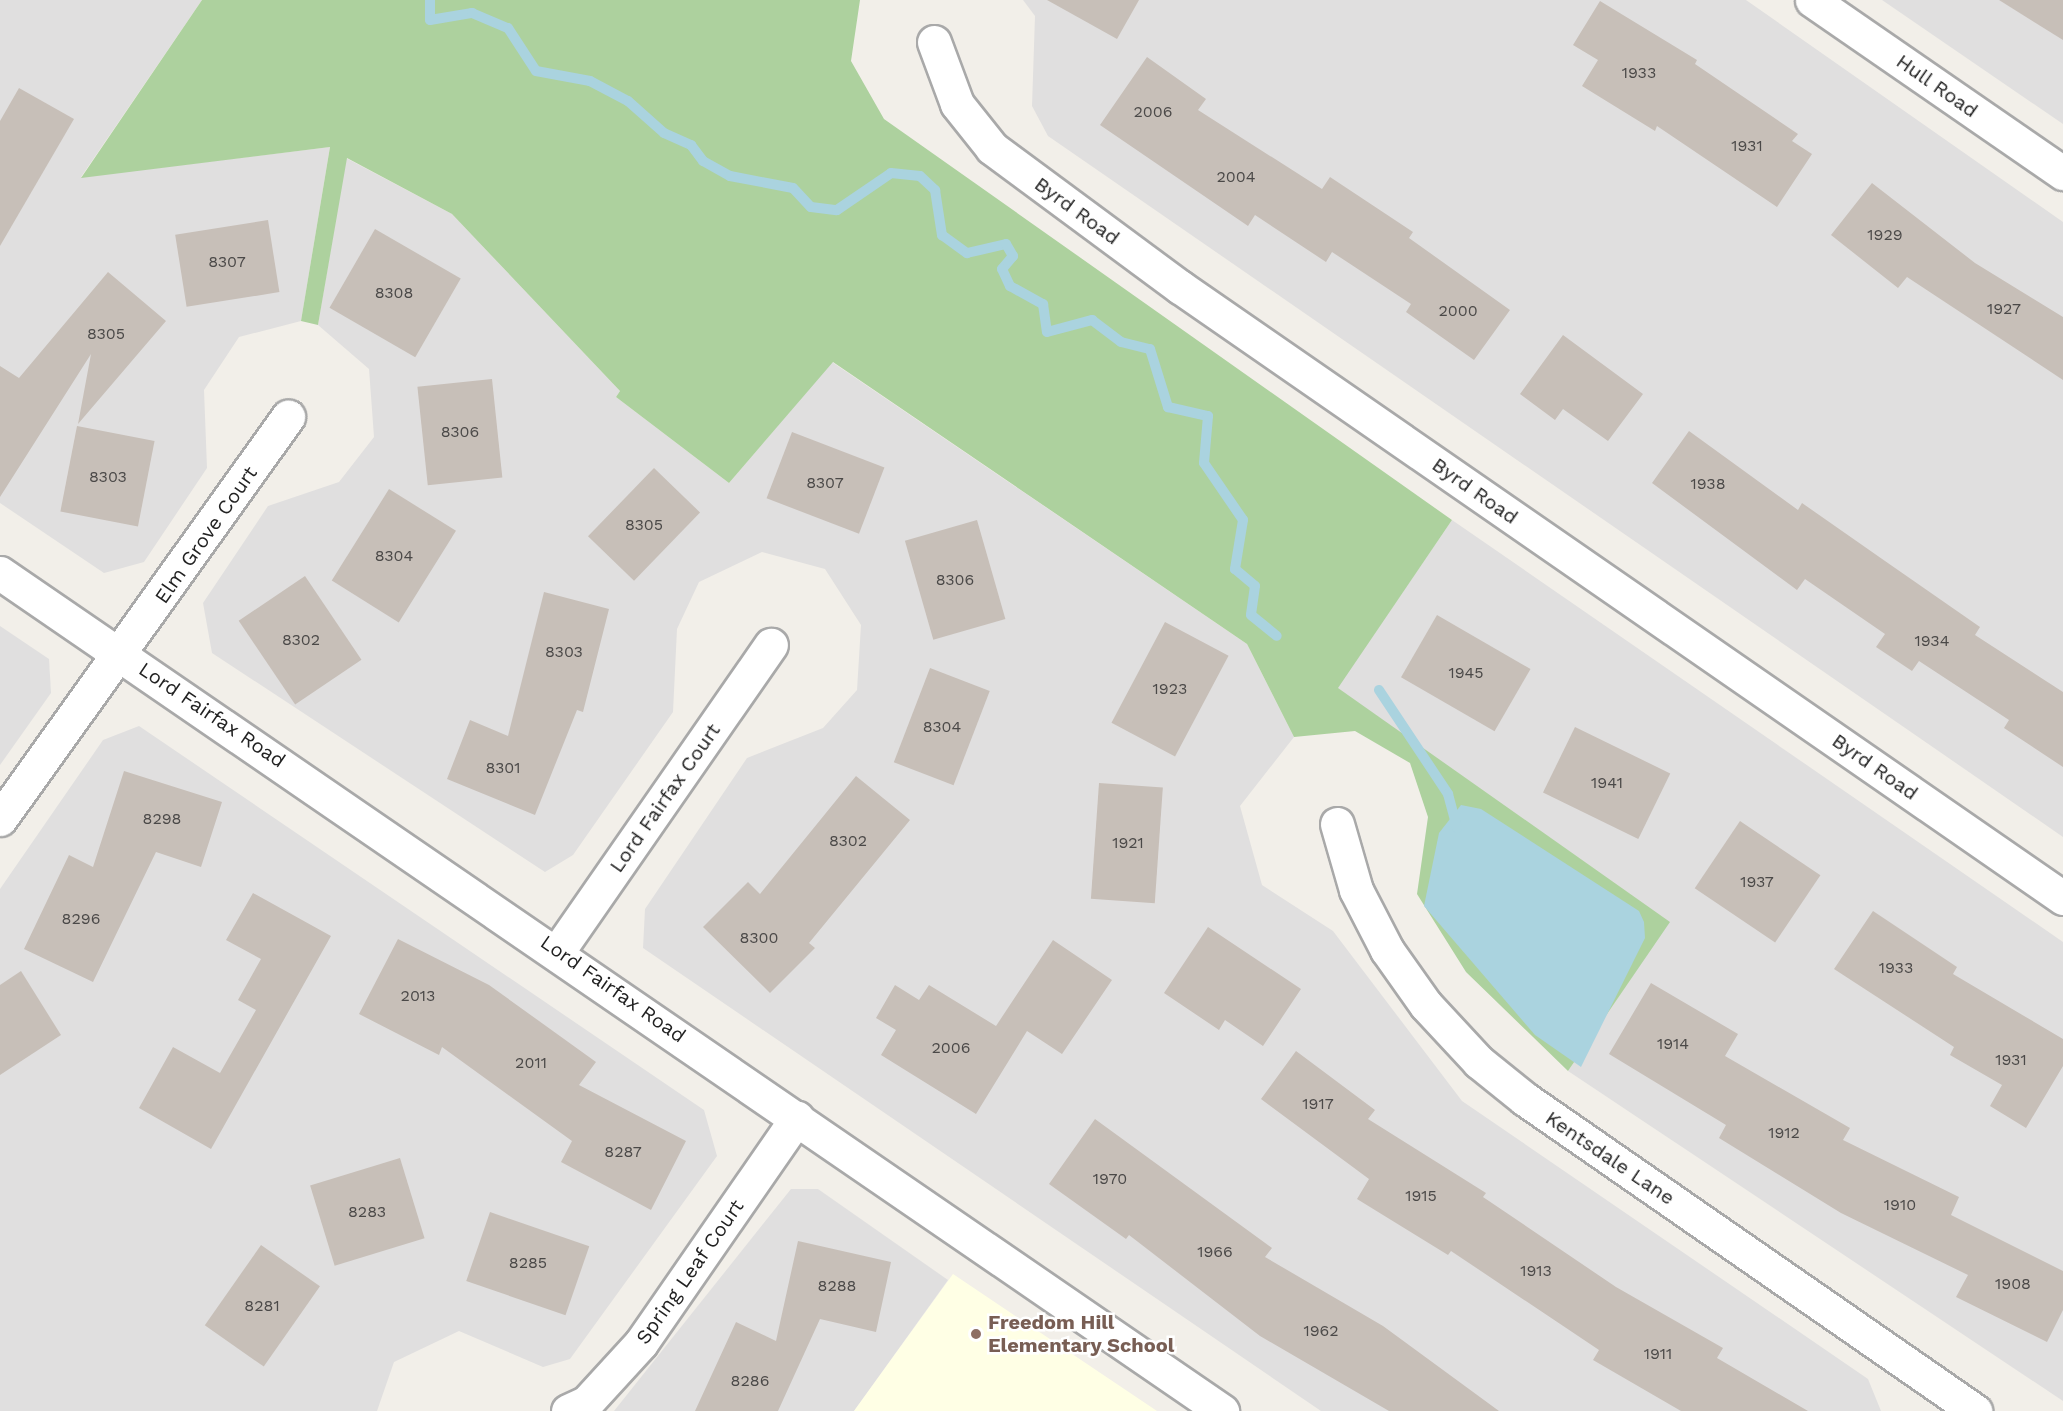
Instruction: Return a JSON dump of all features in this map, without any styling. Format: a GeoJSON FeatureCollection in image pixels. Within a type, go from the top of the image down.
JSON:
{"type":"FeatureCollection","features":[{"type":"Feature","properties":{"kind":"street","name":"Hull Road"},"geometry":{"type":"LineString","coordinates":[[1812,0],[2063,173]]}},
{"type":"Feature","properties":{"kind":"street","name":"Byrd Road"},"geometry":{"type":"LineString","coordinates":[[934,42],[957,104],[992,148],[1180,287],[2063,898]]}},
{"type":"Feature","properties":{"kind":"street","name":"Elm Grove Court"},"geometry":{"type":"LineString","coordinates":[[0,819],[123,654],[288,416]]}},
{"type":"Feature","properties":{"kind":"street","name":"Lord Fairfax Road"},"geometry":{"type":"LineString","coordinates":[[0,573],[123,654],[558,951],[1222,1411]]}},
{"type":"Feature","properties":{"kind":"street","name":"Lord Fairfax Court"},"geometry":{"type":"LineString","coordinates":[[558,951],[771,645]]}},
{"type":"Feature","properties":{"kind":"street","name":"Kentsdale Lane"},"geometry":{"type":"LineString","coordinates":[[1337,824],[1356,890],[1388,950],[1426,1005],[1479,1062],[1525,1099],[1960,1407]]}},
{"type":"Feature","properties":{"kind":"street","name":"Spring Leaf Court"},"geometry":{"type":"LineString","coordinates":[[568,1411],[587,1402],[641,1343],[797,1118]]}},
{"type":"Feature","properties":{"kind":"shaded area"},"geometry":{"type":"Polygon","coordinates":[[[0,0],[202,0],[81,177],[330,147],[301,321],[239,337],[204,390],[207,468],[144,562],[104,573],[0,503],[0,0]]]}},
{"type":"Feature","properties":{"kind":"shaded area"},"geometry":{"type":"Polygon","coordinates":[[[1023,0],[1746,0],[2063,222],[2063,837],[1048,136],[1032,106],[1035,16],[1023,0]]]}},
{"type":"Feature","properties":{"kind":"shaded area"},"geometry":{"type":"Polygon","coordinates":[[[1882,0],[2063,0],[2063,124],[1882,0]]]}},
{"type":"Feature","properties":{"kind":"shaded area"},"geometry":{"type":"Polygon","coordinates":[[[346,158],[452,214],[620,391],[616,397],[729,483],[832,362],[1247,644],[1294,737],[1240,806],[1262,885],[1333,931],[1462,1101],[1868,1379],[1881,1411],[1321,1411],[643,948],[645,909],[747,758],[823,728],[857,690],[861,625],[825,569],[762,552],[699,582],[677,629],[673,712],[573,855],[545,872],[212,653],[203,603],[268,506],[339,482],[374,437],[369,369],[318,325],[346,158]]]}},
{"type":"Feature","properties":{"kind":"shaded area"},"geometry":{"type":"Polygon","coordinates":[[[1452,520],[2063,942],[2063,1401],[1568,1071],[1669,922],[1337,688],[1452,520]]]}},
{"type":"Feature","properties":{"kind":"shaded area"},"geometry":{"type":"Polygon","coordinates":[[[0,626],[49,659],[51,693],[0,765],[0,626]]]}},
{"type":"Feature","properties":{"kind":"shaded area"},"geometry":{"type":"Polygon","coordinates":[[[139,726],[704,1110],[717,1156],[570,1359],[543,1367],[459,1331],[394,1362],[377,1411],[0,1411],[0,889],[103,740],[139,726]]]}},
{"type":"Feature","properties":{"kind":"shaded area"},"geometry":{"type":"Polygon","coordinates":[[[791,1189],[818,1189],[948,1280],[854,1411],[614,1411],[791,1189]]]}},
{"type":"Feature","properties":{"kind":"shaded area","name":"Freedom Hill Elementary School"},"geometry":{"type":"Polygon","coordinates":[[[953,1274],[1157,1411],[854,1411],[953,1274]]]}},
{"type":"Feature","properties":{"kind":"green space"},"geometry":{"type":"Polygon","coordinates":[[[202,0],[860,0],[851,61],[884,119],[1452,520],[1338,688],[1670,922],[1568,1071],[1466,972],[1417,894],[1428,817],[1410,763],[1355,731],[1294,737],[1247,644],[833,362],[729,483],[616,397],[620,391],[452,214],[347,158],[318,325],[301,321],[330,147],[81,178],[202,0]]]}},
{"type":"Feature","properties":{"kind":"water"},"geometry":{"type":"Polygon","coordinates":[[[1461,805],[1481,809],[1639,911],[1644,922],[1645,938],[1581,1067],[1535,1035],[1424,906],[1439,833],[1461,805]]]}},
{"type":"Feature","properties":{"kind":"building"},"geometry":{"type":"Polygon","coordinates":[[[1047,0],[1139,0],[1117,39],[1047,0]]]}},
{"type":"Feature","properties":{"kind":"building"},"geometry":{"type":"Polygon","coordinates":[[[1999,0],[2063,0],[2063,40],[1999,0]]]}},
{"type":"Feature","properties":{"kind":"building"},"geometry":{"type":"Polygon","coordinates":[[[1600,1],[1697,60],[1695,64],[1798,134],[1792,141],[1812,154],[1777,207],[1657,126],[1655,131],[1582,86],[1598,60],[1573,45],[1600,1]]]}},
{"type":"Feature","properties":{"kind":"building"},"geometry":{"type":"Polygon","coordinates":[[[1147,57],[1206,99],[1198,110],[1322,189],[1330,177],[1413,232],[1409,238],[1510,310],[1474,360],[1406,312],[1411,304],[1332,252],[1326,262],[1255,215],[1248,226],[1100,125],[1147,57]]]}},
{"type":"Feature","properties":{"kind":"building"},"geometry":{"type":"Polygon","coordinates":[[[19,88],[74,119],[0,246],[0,121],[19,88]]]}},
{"type":"Feature","properties":{"kind":"building"},"geometry":{"type":"Polygon","coordinates":[[[1872,183],[1975,263],[2063,317],[2063,380],[1907,277],[1898,288],[1831,235],[1872,183]]]}},
{"type":"Feature","properties":{"kind":"building"},"geometry":{"type":"Polygon","coordinates":[[[268,220],[279,292],[187,307],[175,235],[268,220]]]}},
{"type":"Feature","properties":{"kind":"building"},"geometry":{"type":"Polygon","coordinates":[[[375,229],[461,278],[415,357],[330,308],[375,229]]]}},
{"type":"Feature","properties":{"kind":"building"},"geometry":{"type":"Polygon","coordinates":[[[108,272],[166,321],[78,424],[91,354],[0,497],[0,366],[19,378],[108,272]]]}},
{"type":"Feature","properties":{"kind":"building"},"geometry":{"type":"Polygon","coordinates":[[[1563,335],[1643,394],[1608,441],[1563,409],[1555,420],[1520,394],[1563,335]]]}},
{"type":"Feature","properties":{"kind":"building"},"geometry":{"type":"Polygon","coordinates":[[[492,379],[502,477],[428,485],[417,387],[492,379]]]}},
{"type":"Feature","properties":{"kind":"building"},"geometry":{"type":"Polygon","coordinates":[[[77,426],[155,441],[138,526],[60,511],[77,426]]]}},
{"type":"Feature","properties":{"kind":"building"},"geometry":{"type":"Polygon","coordinates":[[[1689,431],[1798,510],[1802,503],[1980,627],[1975,635],[2063,692],[2063,767],[2004,728],[2009,720],[1919,661],[1912,671],[1876,647],[1885,634],[1805,579],[1797,590],[1652,483],[1689,431]]]}},
{"type":"Feature","properties":{"kind":"building"},"geometry":{"type":"Polygon","coordinates":[[[792,432],[884,467],[859,534],[767,498],[792,432]]]}},
{"type":"Feature","properties":{"kind":"building"},"geometry":{"type":"Polygon","coordinates":[[[654,468],[700,512],[634,581],[588,536],[654,468]]]}},
{"type":"Feature","properties":{"kind":"building"},"geometry":{"type":"Polygon","coordinates":[[[389,489],[456,531],[399,622],[332,581],[389,489]]]}},
{"type":"Feature","properties":{"kind":"building"},"geometry":{"type":"Polygon","coordinates":[[[977,520],[1005,619],[933,640],[905,541],[977,520]]]}},
{"type":"Feature","properties":{"kind":"building"},"geometry":{"type":"Polygon","coordinates":[[[305,576],[361,660],[295,704],[239,621],[305,576]]]}},
{"type":"Feature","properties":{"kind":"building"},"geometry":{"type":"Polygon","coordinates":[[[544,592],[609,609],[583,712],[577,710],[535,815],[447,779],[470,720],[508,736],[544,592]]]}},
{"type":"Feature","properties":{"kind":"building"},"geometry":{"type":"Polygon","coordinates":[[[1437,615],[1531,669],[1495,731],[1401,677],[1437,615]]]}},
{"type":"Feature","properties":{"kind":"building"},"geometry":{"type":"Polygon","coordinates":[[[1165,622],[1229,656],[1175,756],[1111,723],[1165,622]]]}},
{"type":"Feature","properties":{"kind":"building"},"geometry":{"type":"Polygon","coordinates":[[[930,668],[990,691],[954,785],[894,762],[930,668]]]}},
{"type":"Feature","properties":{"kind":"building"},"geometry":{"type":"Polygon","coordinates":[[[1575,727],[1670,773],[1638,839],[1543,793],[1575,727]]]}},
{"type":"Feature","properties":{"kind":"building"},"geometry":{"type":"Polygon","coordinates":[[[124,771],[222,802],[201,867],[156,852],[93,982],[24,949],[69,855],[93,867],[124,771]]]}},
{"type":"Feature","properties":{"kind":"building"},"geometry":{"type":"Polygon","coordinates":[[[856,776],[910,820],[809,943],[815,948],[770,993],[703,927],[748,882],[760,894],[856,776]]]}},
{"type":"Feature","properties":{"kind":"building"},"geometry":{"type":"Polygon","coordinates":[[[1099,783],[1163,787],[1155,903],[1091,899],[1099,783]]]}},
{"type":"Feature","properties":{"kind":"building"},"geometry":{"type":"Polygon","coordinates":[[[1740,821],[1820,875],[1775,942],[1695,888],[1740,821]]]}},
{"type":"Feature","properties":{"kind":"building"},"geometry":{"type":"Polygon","coordinates":[[[253,893],[331,936],[211,1149],[139,1108],[173,1047],[220,1073],[256,1010],[238,1000],[261,959],[226,940],[253,893]]]}},
{"type":"Feature","properties":{"kind":"building"},"geometry":{"type":"Polygon","coordinates":[[[1873,911],[1957,967],[1953,974],[2063,1039],[2063,1066],[2026,1128],[1990,1106],[2002,1085],[1950,1055],[1954,1047],[1834,969],[1873,911]]]}},
{"type":"Feature","properties":{"kind":"building"},"geometry":{"type":"Polygon","coordinates":[[[1208,927],[1301,989],[1263,1046],[1225,1020],[1219,1030],[1164,993],[1208,927]]]}},
{"type":"Feature","properties":{"kind":"building"},"geometry":{"type":"Polygon","coordinates":[[[398,939],[489,985],[596,1062],[579,1085],[686,1141],[651,1210],[561,1162],[572,1141],[442,1047],[439,1055],[359,1014],[398,939]]]}},
{"type":"Feature","properties":{"kind":"building"},"geometry":{"type":"Polygon","coordinates":[[[1053,940],[1112,980],[1062,1054],[1027,1031],[976,1114],[881,1055],[896,1030],[876,1018],[895,985],[919,1000],[929,985],[996,1026],[1053,940]]]}},
{"type":"Feature","properties":{"kind":"building"},"geometry":{"type":"Polygon","coordinates":[[[21,971],[61,1035],[0,1075],[0,985],[21,971]]]}},
{"type":"Feature","properties":{"kind":"building"},"geometry":{"type":"Polygon","coordinates":[[[1651,983],[1738,1034],[1725,1056],[1850,1128],[1843,1140],[1959,1197],[1951,1215],[2063,1271],[2063,1310],[2047,1342],[1956,1297],[1968,1275],[1841,1213],[1719,1138],[1726,1125],[1609,1054],[1651,983]]]}},
{"type":"Feature","properties":{"kind":"building"},"geometry":{"type":"Polygon","coordinates":[[[1296,1051],[1375,1110],[1368,1119],[1486,1193],[1483,1197],[1616,1287],[1723,1348],[1717,1358],[1808,1411],[1681,1411],[1593,1360],[1599,1350],[1451,1251],[1448,1255],[1357,1199],[1369,1179],[1261,1099],[1296,1051]]]}},
{"type":"Feature","properties":{"kind":"building"},"geometry":{"type":"Polygon","coordinates":[[[1095,1119],[1272,1248],[1265,1257],[1383,1326],[1499,1411],[1389,1411],[1260,1336],[1129,1235],[1126,1239],[1049,1184],[1095,1119]]]}},
{"type":"Feature","properties":{"kind":"building"},"geometry":{"type":"Polygon","coordinates":[[[400,1158],[425,1238],[335,1266],[310,1185],[400,1158]]]}},
{"type":"Feature","properties":{"kind":"building"},"geometry":{"type":"Polygon","coordinates":[[[490,1212],[589,1246],[566,1315],[466,1281],[490,1212]]]}},
{"type":"Feature","properties":{"kind":"building"},"geometry":{"type":"Polygon","coordinates":[[[798,1241],[891,1262],[876,1332],[820,1319],[778,1411],[695,1411],[736,1322],[776,1341],[798,1241]]]}},
{"type":"Feature","properties":{"kind":"building"},"geometry":{"type":"Polygon","coordinates":[[[261,1245],[320,1286],[264,1367],[205,1325],[261,1245]]]}},
{"type":"Feature","properties":{"kind":"waterway"},"geometry":{"type":"LineString","coordinates":[[430,0],[430,20],[472,13],[508,28],[536,71],[590,81],[628,101],[664,133],[691,145],[703,161],[730,176],[793,188],[811,207],[837,210],[891,173],[920,176],[935,190],[942,235],[967,253],[1006,244],[1013,256],[1002,269],[1010,286],[1043,304],[1047,332],[1092,320],[1121,342],[1150,349],[1168,407],[1208,416],[1204,463],[1243,520],[1235,569],[1255,586],[1251,615],[1277,636]]}},
{"type":"Feature","properties":{"kind":"waterway"},"geometry":{"type":"LineString","coordinates":[[1379,690],[1448,794],[1457,828]]}},
{"type":"Feature","properties":{"kind":"place","name":"Freedom Hill Elementary School"},"geometry":{"type":"Point","coordinates":[976,1334]}}]}
